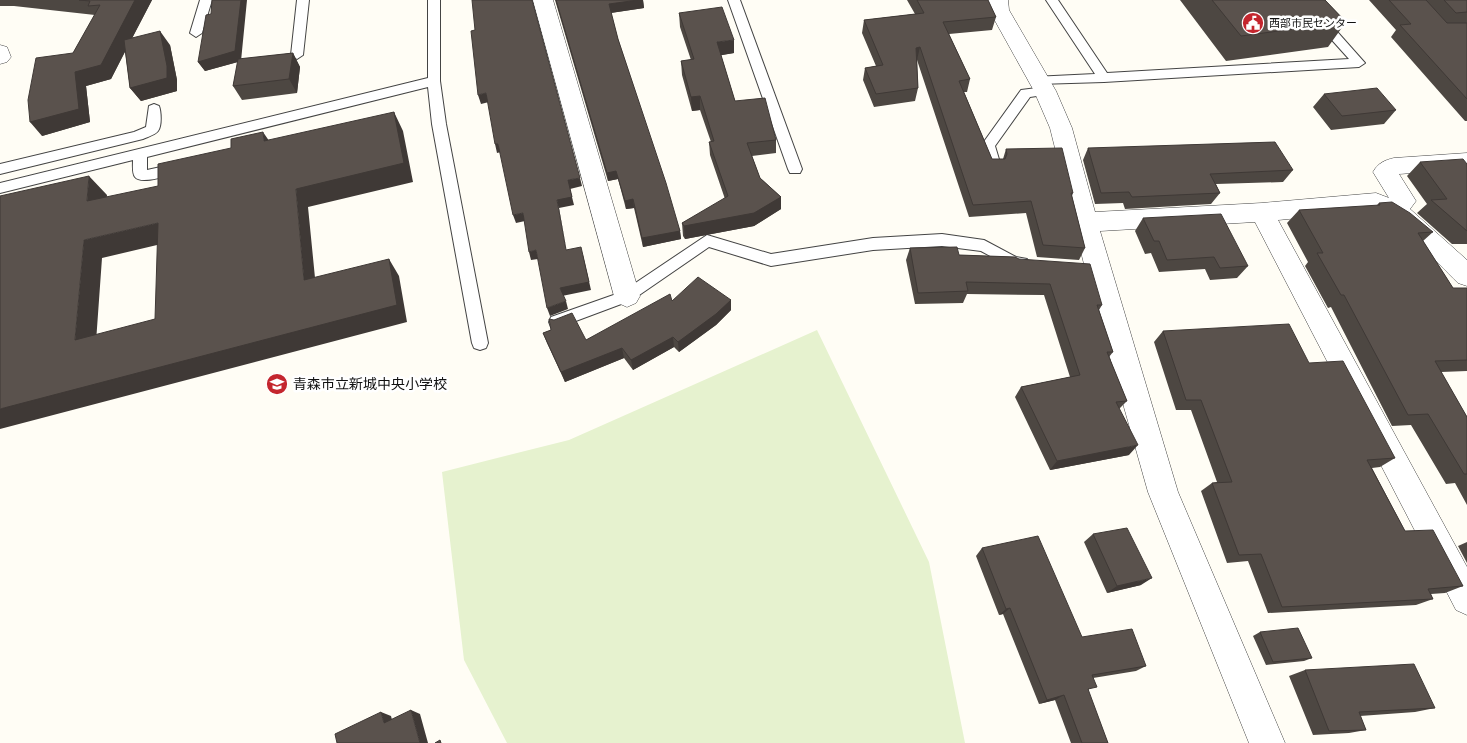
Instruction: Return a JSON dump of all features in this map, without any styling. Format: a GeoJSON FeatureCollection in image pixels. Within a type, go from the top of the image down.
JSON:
{"type":"FeatureCollection","features":[{"type":"Feature","properties":{"kind":"street"},"geometry":{"type":"LineString","coordinates":[[543,0],[627,296]]}},
{"type":"Feature","properties":{"kind":"street"},"geometry":{"type":"LineString","coordinates":[[998,0],[999,10],[1041,86],[1061,128],[1086,222],[1089,268],[1163,492],[1267,743]]}},
{"type":"Feature","properties":{"kind":"street"},"geometry":{"type":"LineString","coordinates":[[1393,209],[1404,201],[1385,172],[1394,166],[1467,161]]}},
{"type":"Feature","properties":{"kind":"street"},"geometry":{"type":"LineString","coordinates":[[1086,222],[1262,212],[1376,202],[1393,209],[1412,224],[1467,276]]}},
{"type":"Feature","properties":{"kind":"street"},"geometry":{"type":"LineString","coordinates":[[1262,212],[1467,599]]}},
{"type":"Feature","properties":{"kind":"lane"},"geometry":{"type":"LineString","coordinates":[[196,33],[206,0]]}},
{"type":"Feature","properties":{"kind":"lane"},"geometry":{"type":"LineString","coordinates":[[297,55],[303,0]]}},
{"type":"Feature","properties":{"kind":"lane"},"geometry":{"type":"LineString","coordinates":[[434,0],[434,82],[480,342]]}},
{"type":"Feature","properties":{"kind":"lane"},"geometry":{"type":"LineString","coordinates":[[734,0],[796,169]]}},
{"type":"Feature","properties":{"kind":"lane"},"geometry":{"type":"LineString","coordinates":[[1052,0],[1104,78]]}},
{"type":"Feature","properties":{"kind":"lane"},"geometry":{"type":"LineString","coordinates":[[994,166],[988,146],[1026,93],[1041,86],[1104,78],[1359,63],[1302,0]]}},
{"type":"Feature","properties":{"kind":"lane"},"geometry":{"type":"LineString","coordinates":[[0,188],[434,82]]}},
{"type":"Feature","properties":{"kind":"lane"},"geometry":{"type":"LineString","coordinates":[[0,169],[138,136],[153,129],[154,110]]}},
{"type":"Feature","properties":{"kind":"lane"},"geometry":{"type":"LineString","coordinates":[[140,154],[140,174],[144,176],[192,164]]}},
{"type":"Feature","properties":{"kind":"lane"},"geometry":{"type":"LineString","coordinates":[[558,322],[627,296],[707,241],[771,260],[874,244],[942,240],[984,246],[1014,263],[1033,264]]}},
{"type":"Feature","properties":{"kind":"green space"},"geometry":{"type":"Polygon","coordinates":[[[817,330],[929,562],[965,743],[507,743],[464,660],[442,472],[569,440],[817,330]]]}},
{"type":"Feature","properties":{"kind":"building"},"geometry":{"type":"Polygon","coordinates":[[[79,0],[135,0],[101,65],[75,72],[79,109],[30,122],[28,100],[36,58],[73,53],[100,5],[88,6],[90,1],[79,0]]]}},
{"type":"Feature","properties":{"kind":"building"},"geometry":{"type":"Polygon","coordinates":[[[212,0],[241,0],[235,51],[198,62],[206,15],[211,14],[212,0]]]}},
{"type":"Feature","properties":{"kind":"building"},"geometry":{"type":"Polygon","coordinates":[[[472,0],[532,0],[580,178],[568,180],[572,197],[557,200],[566,250],[581,247],[589,282],[560,288],[566,301],[547,308],[536,250],[529,252],[523,213],[513,215],[498,144],[495,144],[486,93],[478,95],[471,31],[475,30],[472,0]]]}},
{"type":"Feature","properties":{"kind":"building"},"geometry":{"type":"Polygon","coordinates":[[[556,0],[638,0],[609,4],[618,39],[680,231],[642,238],[633,199],[625,201],[616,171],[607,173],[556,0]]]}},
{"type":"Feature","properties":{"kind":"building"},"geometry":{"type":"Polygon","coordinates":[[[917,0],[988,0],[996,17],[943,22],[970,79],[959,81],[992,159],[1005,159],[1006,149],[1062,148],[1085,248],[1043,245],[1031,201],[973,205],[920,47],[916,48],[918,88],[876,94],[865,68],[883,65],[864,20],[924,13],[917,0]]]}},
{"type":"Feature","properties":{"kind":"building"},"geometry":{"type":"Polygon","coordinates":[[[1212,0],[1325,0],[1346,22],[1241,36],[1212,0]]]}},
{"type":"Feature","properties":{"kind":"building"},"geometry":{"type":"Polygon","coordinates":[[[1389,0],[1426,0],[1447,23],[1467,23],[1467,99],[1400,25],[1411,24],[1389,0]]]}},
{"type":"Feature","properties":{"kind":"building"},"geometry":{"type":"Polygon","coordinates":[[[1444,0],[1467,0],[1467,12],[1456,13],[1444,0]]]}},
{"type":"Feature","properties":{"kind":"building"},"geometry":{"type":"Polygon","coordinates":[[[722,7],[734,40],[717,42],[735,101],[765,98],[776,140],[747,143],[760,178],[781,197],[754,213],[684,226],[682,223],[728,196],[709,142],[714,141],[700,96],[691,97],[681,61],[694,59],[679,13],[722,7]]]}},
{"type":"Feature","properties":{"kind":"building"},"geometry":{"type":"Polygon","coordinates":[[[160,31],[167,66],[167,78],[130,88],[124,40],[160,31]]]}},
{"type":"Feature","properties":{"kind":"building"},"geometry":{"type":"Polygon","coordinates":[[[293,53],[289,79],[233,86],[238,59],[293,53]]]}},
{"type":"Feature","properties":{"kind":"building"},"geometry":{"type":"Polygon","coordinates":[[[1377,88],[1396,110],[1342,116],[1324,94],[1377,88]]]}},
{"type":"Feature","properties":{"kind":"building"},"geometry":{"type":"Polygon","coordinates":[[[394,112],[404,163],[296,189],[304,280],[389,259],[397,305],[0,409],[0,196],[89,176],[87,201],[158,186],[158,164],[231,148],[231,139],[263,132],[264,141],[394,112]],[[158,223],[84,240],[75,340],[155,319],[158,223]]]}},
{"type":"Feature","properties":{"kind":"building"},"geometry":{"type":"Polygon","coordinates":[[[1275,142],[1293,170],[1210,174],[1220,193],[1132,197],[1129,192],[1101,193],[1088,148],[1275,142]]]}},
{"type":"Feature","properties":{"kind":"building"},"geometry":{"type":"Polygon","coordinates":[[[1463,159],[1467,164],[1467,231],[1431,200],[1447,199],[1420,162],[1463,159]]]}},
{"type":"Feature","properties":{"kind":"building"},"geometry":{"type":"Polygon","coordinates":[[[1392,202],[1410,213],[1433,232],[1418,233],[1453,288],[1467,288],[1467,360],[1435,361],[1467,417],[1467,474],[1464,474],[1428,414],[1408,415],[1344,295],[1341,295],[1317,253],[1323,253],[1299,210],[1380,205],[1379,203],[1392,202]]]}},
{"type":"Feature","properties":{"kind":"building"},"geometry":{"type":"Polygon","coordinates":[[[1221,214],[1248,266],[1220,268],[1214,257],[1167,260],[1159,241],[1154,241],[1143,218],[1221,214]]]}},
{"type":"Feature","properties":{"kind":"building"},"geometry":{"type":"Polygon","coordinates":[[[957,247],[959,255],[1015,257],[1019,259],[1090,264],[1102,305],[1097,305],[1113,352],[1107,352],[1127,401],[1116,402],[1138,445],[1057,461],[1021,387],[1080,375],[1050,284],[966,282],[968,291],[918,293],[910,248],[957,247]]]}},
{"type":"Feature","properties":{"kind":"building"},"geometry":{"type":"Polygon","coordinates":[[[698,277],[731,300],[716,314],[678,342],[673,337],[631,360],[622,348],[561,372],[543,333],[551,330],[549,319],[554,320],[572,313],[586,340],[670,294],[672,301],[698,277]]]}},
{"type":"Feature","properties":{"kind":"building"},"geometry":{"type":"Polygon","coordinates":[[[1289,324],[1309,363],[1343,361],[1395,458],[1367,460],[1405,531],[1433,530],[1463,586],[1428,589],[1433,599],[1282,607],[1261,554],[1239,555],[1212,483],[1232,482],[1201,400],[1186,400],[1163,331],[1289,324]]]}},
{"type":"Feature","properties":{"kind":"building"},"geometry":{"type":"Polygon","coordinates":[[[1127,528],[1152,578],[1117,586],[1093,534],[1127,528]]]}},
{"type":"Feature","properties":{"kind":"building"},"geometry":{"type":"Polygon","coordinates":[[[1038,536],[1082,637],[1132,629],[1146,666],[1092,675],[1097,687],[1088,689],[1108,743],[1082,743],[1064,695],[1047,700],[1010,608],[1006,609],[982,548],[1038,536]]]}},
{"type":"Feature","properties":{"kind":"building"},"geometry":{"type":"Polygon","coordinates":[[[1298,628],[1312,658],[1273,662],[1260,632],[1298,628]]]}},
{"type":"Feature","properties":{"kind":"building"},"geometry":{"type":"Polygon","coordinates":[[[1414,664],[1435,708],[1359,712],[1366,730],[1329,731],[1305,670],[1414,664]]]}},
{"type":"Feature","properties":{"kind":"building"},"geometry":{"type":"Polygon","coordinates":[[[411,710],[420,743],[337,743],[335,734],[381,712],[384,723],[411,710]]]}},
{"type":"Feature","properties":{"kind":"place","name":"西部市民センター"},"geometry":{"type":"Point","coordinates":[1253,23]}},
{"type":"Feature","properties":{"kind":"place","name":"青森市立新城中央小学校"},"geometry":{"type":"Point","coordinates":[277,384]}}]}
